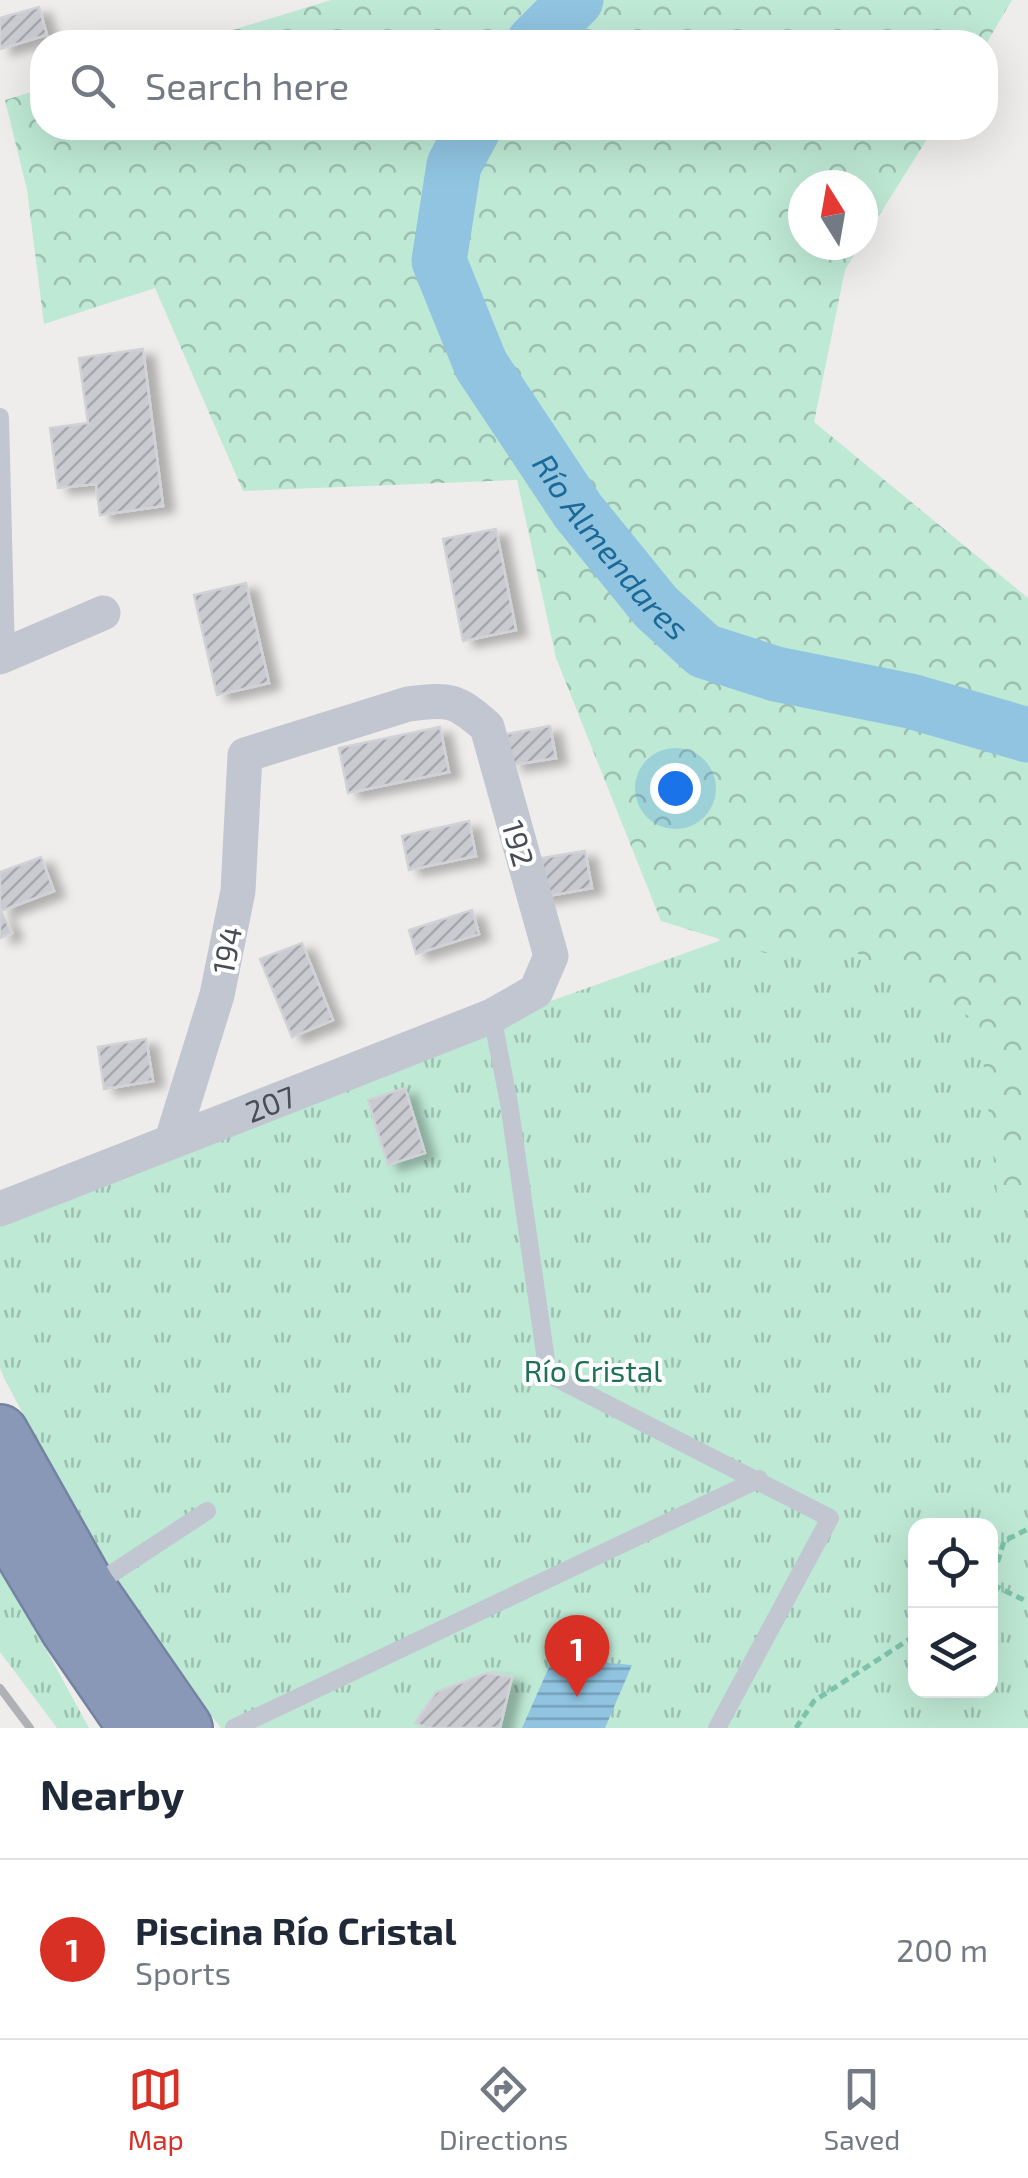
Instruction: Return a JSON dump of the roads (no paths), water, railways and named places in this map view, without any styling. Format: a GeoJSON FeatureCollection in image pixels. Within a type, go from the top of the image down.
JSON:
{"type":"FeatureCollection","features":[{"type":"Feature","properties":{"kind":"highway"},"geometry":{"type":"LineString","coordinates":[[0,1432],[88,1589],[184,1728]]}},
{"type":"Feature","properties":{"kind":"highway"},"geometry":{"type":"LineString","coordinates":[[0,1514],[69,1629],[137,1728]]}},
{"type":"Feature","properties":{"kind":"street"},"geometry":{"type":"LineString","coordinates":[[3,656],[103,613]]}},
{"type":"Feature","properties":{"kind":"street","name":"192"},"geometry":{"type":"LineString","coordinates":[[245,755],[408,704],[460,704],[487,728],[551,956],[536,991]]}},
{"type":"Feature","properties":{"kind":"street","name":"194"},"geometry":{"type":"LineString","coordinates":[[172,1140],[217,995],[238,891],[245,755]]}},
{"type":"Feature","properties":{"kind":"street","name":"207"},"geometry":{"type":"LineString","coordinates":[[0,1209],[492,1016],[536,991]]}},
{"type":"Feature","properties":{"kind":"lane"},"geometry":{"type":"LineString","coordinates":[[0,417],[3,656]]}},
{"type":"Feature","properties":{"kind":"lane"},"geometry":{"type":"LineString","coordinates":[[492,1016],[510,1102],[548,1374],[830,1518],[717,1728]]}},
{"type":"Feature","properties":{"kind":"lane"},"geometry":{"type":"LineString","coordinates":[[234,1728],[758,1480]]}},
{"type":"Feature","properties":{"kind":"lane"},"geometry":{"type":"LineString","coordinates":[[88,1589],[206,1511]]}},
{"type":"Feature","properties":{"kind":"water"},"geometry":{"type":"Polygon","coordinates":[[[553,1658],[632,1665],[605,1728],[522,1728],[553,1658]]]}},
{"type":"Feature","properties":{"kind":"waterway","name":"Río Almendares"},"geometry":{"type":"LineString","coordinates":[[546,30],[576,0]]}},
{"type":"Feature","properties":{"kind":"waterway","name":"Río Almendares"},"geometry":{"type":"LineString","coordinates":[[468,140],[454,165],[439,261],[481,365],[578,511],[656,607],[704,651],[776,674],[910,701],[1028,735]]}},
{"type":"Feature","properties":{"kind":"railway"},"geometry":{"type":"LineString","coordinates":[[0,1688],[30,1728]]}},
{"type":"Feature","properties":{"kind":"place","name":"Piscina Río Cristal"},"geometry":{"type":"Point","coordinates":[577,1697]}},
{"type":"Feature","properties":{"kind":"park label","name":"Río Cristal"},"geometry":{"type":"Point","coordinates":[593,1370]}}]}
